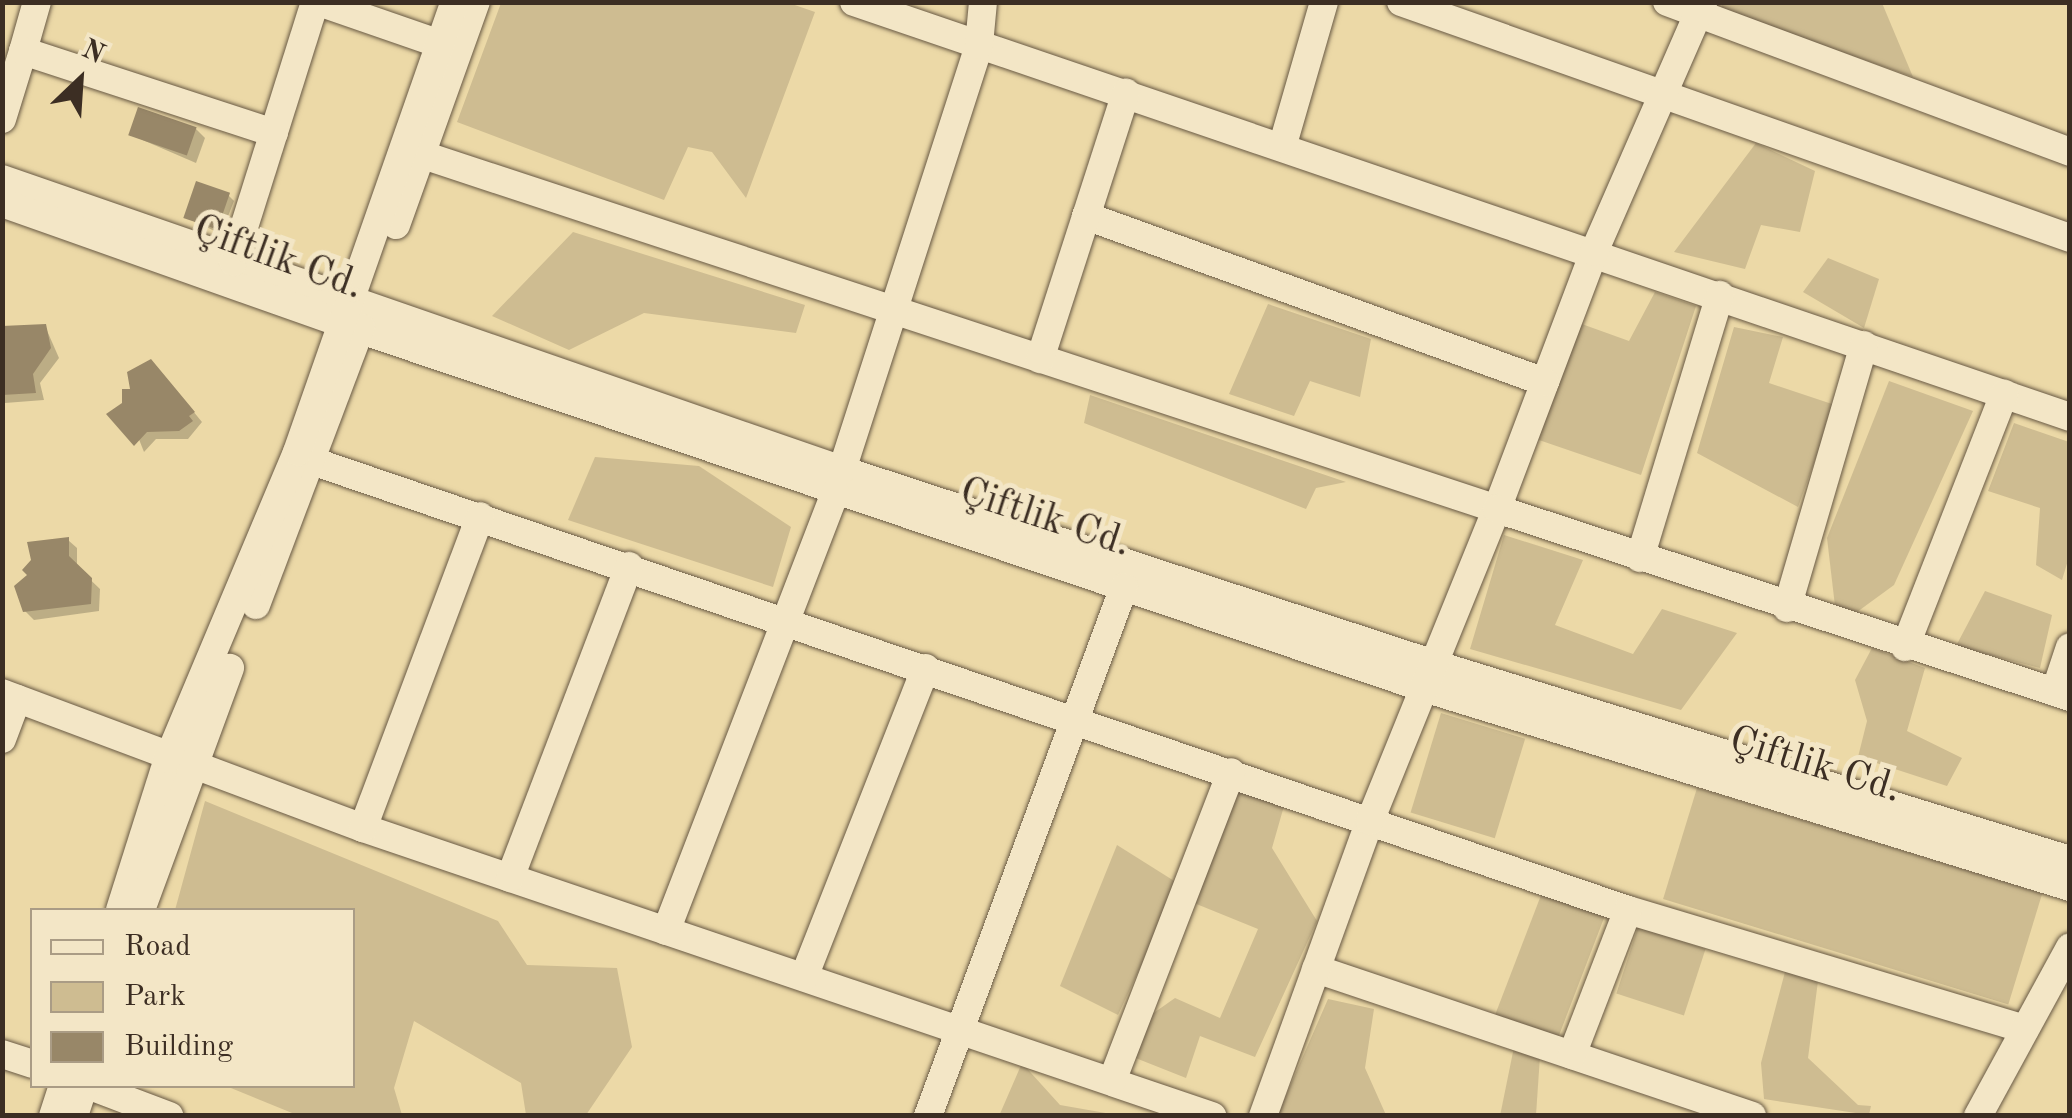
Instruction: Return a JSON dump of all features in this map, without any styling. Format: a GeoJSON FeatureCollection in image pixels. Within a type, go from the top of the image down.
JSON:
{"type":"FeatureCollection","features":[{"type":"Feature","properties":{"kind":"street"},"geometry":{"type":"LineString","coordinates":[[2,120],[37,2]]}},
{"type":"Feature","properties":{"kind":"street"},"geometry":{"type":"LineString","coordinates":[[233,262],[317,2],[440,44]]}},
{"type":"Feature","properties":{"kind":"street"},"geometry":{"type":"LineString","coordinates":[[142,908],[178,763],[315,462],[355,316],[454,2]]}},
{"type":"Feature","properties":{"kind":"street"},"geometry":{"type":"LineString","coordinates":[[121,908],[223,636],[420,154],[476,2]]}},
{"type":"Feature","properties":{"kind":"street"},"geometry":{"type":"LineString","coordinates":[[854,2],[1284,144],[2070,416]]}},
{"type":"Feature","properties":{"kind":"street"},"geometry":{"type":"LineString","coordinates":[[666,930],[838,481],[979,45],[983,2]]}},
{"type":"Feature","properties":{"kind":"street"},"geometry":{"type":"LineString","coordinates":[[1284,144],[1324,2]]}},
{"type":"Feature","properties":{"kind":"street"},"geometry":{"type":"LineString","coordinates":[[1402,2],[1662,98],[2070,238]]}},
{"type":"Feature","properties":{"kind":"street"},"geometry":{"type":"LineString","coordinates":[[1667,2],[1700,8],[2070,152]]}},
{"type":"Feature","properties":{"kind":"street"},"geometry":{"type":"LineString","coordinates":[[1263,1116],[1370,821],[1497,508],[1594,252],[1700,8]]}},
{"type":"Feature","properties":{"kind":"street"},"geometry":{"type":"LineString","coordinates":[[23,51],[274,133]]}},
{"type":"Feature","properties":{"kind":"street"},"geometry":{"type":"LineString","coordinates":[[1040,359],[1126,93]]}},
{"type":"Feature","properties":{"kind":"street"},"geometry":{"type":"LineString","coordinates":[[420,154],[1497,508],[1787,608],[2062,694],[2070,646]]}},
{"type":"Feature","properties":{"kind":"street","name":"Çiftlik Cd."},"geometry":{"type":"LineString","coordinates":[[2,179],[233,262],[355,316]]}},
{"type":"Feature","properties":{"kind":"street","name":"Çiftlik Cd."},"geometry":{"type":"LineString","coordinates":[[2,203],[355,316],[838,481],[2070,887]]}},
{"type":"Feature","properties":{"kind":"street"},"geometry":{"type":"LineString","coordinates":[[1086,216],[1545,382]]}},
{"type":"Feature","properties":{"kind":"street"},"geometry":{"type":"LineString","coordinates":[[1640,558],[1720,296]]}},
{"type":"Feature","properties":{"kind":"street"},"geometry":{"type":"LineString","coordinates":[[1787,608],[1864,345]]}},
{"type":"Feature","properties":{"kind":"street"},"geometry":{"type":"LineString","coordinates":[[1906,647],[2004,394]]}},
{"type":"Feature","properties":{"kind":"street"},"geometry":{"type":"LineString","coordinates":[[315,462],[1628,910],[2025,1029]]}},
{"type":"Feature","properties":{"kind":"street","name":"Çiftlik Cd."},"geometry":{"type":"LineString","coordinates":[[838,481],[1124,587],[2070,860]]}},
{"type":"Feature","properties":{"kind":"street"},"geometry":{"type":"LineString","coordinates":[[363,828],[480,516]]}},
{"type":"Feature","properties":{"kind":"street"},"geometry":{"type":"LineString","coordinates":[[510,878],[629,566]]}},
{"type":"Feature","properties":{"kind":"street"},"geometry":{"type":"LineString","coordinates":[[928,1116],[956,1029],[1079,720],[1124,587]]}},
{"type":"Feature","properties":{"kind":"street"},"geometry":{"type":"LineString","coordinates":[[804,977],[926,668]]}},
{"type":"Feature","properties":{"kind":"street"},"geometry":{"type":"LineString","coordinates":[[2,739],[10,696],[178,763],[363,828],[1212,1116]]}},
{"type":"Feature","properties":{"kind":"street"},"geometry":{"type":"LineString","coordinates":[[1112,1082],[1231,772]]}},
{"type":"Feature","properties":{"kind":"street"},"geometry":{"type":"LineString","coordinates":[[1572,1055],[1628,910]]}},
{"type":"Feature","properties":{"kind":"street"},"geometry":{"type":"LineString","coordinates":[[1978,1116],[2070,947]]}},
{"type":"Feature","properties":{"kind":"street"},"geometry":{"type":"LineString","coordinates":[[1316,969],[1752,1116]]}},
{"type":"Feature","properties":{"kind":"street"},"geometry":{"type":"LineString","coordinates":[[2,1054],[30,1063]]}},
{"type":"Feature","properties":{"kind":"street"},"geometry":{"type":"LineString","coordinates":[[52,1116],[62,1088]]}},
{"type":"Feature","properties":{"kind":"street"},"geometry":{"type":"LineString","coordinates":[[74,1116],[86,1088]]}},
{"type":"Feature","properties":{"kind":"street"},"geometry":{"type":"LineString","coordinates":[[93,1088],[170,1116]]}},
{"type":"Feature","properties":{"kind":"green space"},"geometry":{"type":"Polygon","coordinates":[[[1724,2],[1882,3],[1913,77],[1720,9],[1724,2]]]}},
{"type":"Feature","properties":{"kind":"green space"},"geometry":{"type":"Polygon","coordinates":[[[501,3],[789,3],[815,12],[746,198],[712,152],[688,147],[664,200],[457,122],[501,3]]]}},
{"type":"Feature","properties":{"kind":"green space"},"geometry":{"type":"Polygon","coordinates":[[[1756,143],[1815,171],[1800,232],[1761,225],[1745,269],[1674,252],[1756,143]]]}},
{"type":"Feature","properties":{"kind":"green space"},"geometry":{"type":"Polygon","coordinates":[[[573,232],[805,305],[796,333],[644,313],[569,350],[492,316],[573,232]]]}},
{"type":"Feature","properties":{"kind":"green space"},"geometry":{"type":"Polygon","coordinates":[[[1828,258],[1879,279],[1864,328],[1803,292],[1828,258]]]}},
{"type":"Feature","properties":{"kind":"green space"},"geometry":{"type":"Polygon","coordinates":[[[1655,292],[1696,306],[1641,475],[1536,439],[1579,323],[1629,341],[1655,292]]]}},
{"type":"Feature","properties":{"kind":"green space"},"geometry":{"type":"Polygon","coordinates":[[[1268,304],[1371,339],[1360,397],[1310,381],[1294,416],[1229,394],[1268,304]]]}},
{"type":"Feature","properties":{"kind":"green space"},"geometry":{"type":"Polygon","coordinates":[[[1734,327],[1783,337],[1769,383],[1835,405],[1798,507],[1697,453],[1734,327]]]}},
{"type":"Feature","properties":{"kind":"green space"},"geometry":{"type":"Polygon","coordinates":[[[1889,381],[1973,411],[1894,585],[1857,612],[1835,606],[1827,538],[1889,381]]]}},
{"type":"Feature","properties":{"kind":"green space"},"geometry":{"type":"Polygon","coordinates":[[[1090,395],[1346,482],[1316,488],[1306,509],[1084,423],[1090,395]]]}},
{"type":"Feature","properties":{"kind":"green space"},"geometry":{"type":"Polygon","coordinates":[[[2014,423],[2069,442],[2069,557],[2062,580],[2036,565],[2040,508],[1988,491],[2014,423]]]}},
{"type":"Feature","properties":{"kind":"green space"},"geometry":{"type":"Polygon","coordinates":[[[595,457],[699,466],[791,527],[773,587],[568,520],[595,457]]]}},
{"type":"Feature","properties":{"kind":"green space"},"geometry":{"type":"Polygon","coordinates":[[[1504,535],[1583,560],[1555,625],[1633,654],[1662,609],[1737,633],[1681,710],[1470,649],[1504,535]]]}},
{"type":"Feature","properties":{"kind":"green space"},"geometry":{"type":"Polygon","coordinates":[[[1985,591],[2052,615],[2040,668],[1956,646],[1985,591]]]}},
{"type":"Feature","properties":{"kind":"green space"},"geometry":{"type":"Polygon","coordinates":[[[1872,648],[1925,668],[1907,731],[1962,758],[1947,786],[1858,757],[1867,721],[1855,680],[1872,648]]]}},
{"type":"Feature","properties":{"kind":"green space"},"geometry":{"type":"Polygon","coordinates":[[[1441,713],[1525,739],[1495,838],[1411,812],[1441,713]]]}},
{"type":"Feature","properties":{"kind":"green space"},"geometry":{"type":"Polygon","coordinates":[[[1241,786],[1286,799],[1272,848],[1317,921],[1255,1057],[1200,1036],[1186,1078],[1133,1057],[1148,1017],[1175,998],[1220,1018],[1258,929],[1194,903],[1241,786]]]}},
{"type":"Feature","properties":{"kind":"green space"},"geometry":{"type":"Polygon","coordinates":[[[1697,788],[2042,894],[2008,1004],[1663,899],[1697,788]]]}},
{"type":"Feature","properties":{"kind":"green space"},"geometry":{"type":"Polygon","coordinates":[[[205,801],[498,921],[527,965],[617,968],[632,1047],[586,1115],[526,1115],[521,1083],[414,1021],[394,1088],[402,1115],[297,1115],[231,1088],[355,1088],[355,908],[176,908],[205,801]]]}},
{"type":"Feature","properties":{"kind":"green space"},"geometry":{"type":"Polygon","coordinates":[[[1117,845],[1179,884],[1118,1015],[1060,986],[1117,845]]]}},
{"type":"Feature","properties":{"kind":"green space"},"geometry":{"type":"Polygon","coordinates":[[[1543,890],[1606,914],[1556,1042],[1494,1018],[1543,890]]]}},
{"type":"Feature","properties":{"kind":"green space"},"geometry":{"type":"Polygon","coordinates":[[[1638,927],[1706,949],[1684,1016],[1616,994],[1638,927]]]}},
{"type":"Feature","properties":{"kind":"green space"},"geometry":{"type":"Polygon","coordinates":[[[1786,968],[1818,981],[1808,1058],[1858,1105],[1871,1106],[1869,1115],[1764,1099],[1761,1063],[1786,968]]]}},
{"type":"Feature","properties":{"kind":"green space"},"geometry":{"type":"Polygon","coordinates":[[[1328,999],[1374,1009],[1365,1068],[1386,1115],[1277,1116],[1328,999]]]}},
{"type":"Feature","properties":{"kind":"green space"},"geometry":{"type":"Polygon","coordinates":[[[1514,1047],[1540,1056],[1536,1115],[1500,1116],[1514,1047]]]}},
{"type":"Feature","properties":{"kind":"green space"},"geometry":{"type":"Polygon","coordinates":[[[1022,1063],[1060,1105],[1117,1115],[999,1116],[1022,1063]]]}},
{"type":"Feature","properties":{"kind":"building"},"geometry":{"type":"Polygon","coordinates":[[[138,107],[197,127],[187,156],[128,135],[138,107]]]}},
{"type":"Feature","properties":{"kind":"building"},"geometry":{"type":"Polygon","coordinates":[[[196,181],[230,193],[217,230],[183,218],[196,181]]]}},
{"type":"Feature","properties":{"kind":"building"},"geometry":{"type":"Polygon","coordinates":[[[46,324],[51,348],[33,374],[36,393],[2,395],[2,326],[46,324]]]}},
{"type":"Feature","properties":{"kind":"building"},"geometry":{"type":"Polygon","coordinates":[[[151,359],[195,412],[189,416],[193,421],[179,431],[147,432],[134,446],[106,414],[122,403],[122,389],[130,389],[127,372],[151,359]]]}},
{"type":"Feature","properties":{"kind":"building"},"geometry":{"type":"Polygon","coordinates":[[[69,537],[69,556],[92,578],[91,604],[23,612],[14,586],[27,575],[22,570],[31,560],[27,542],[69,537]]]}}]}
